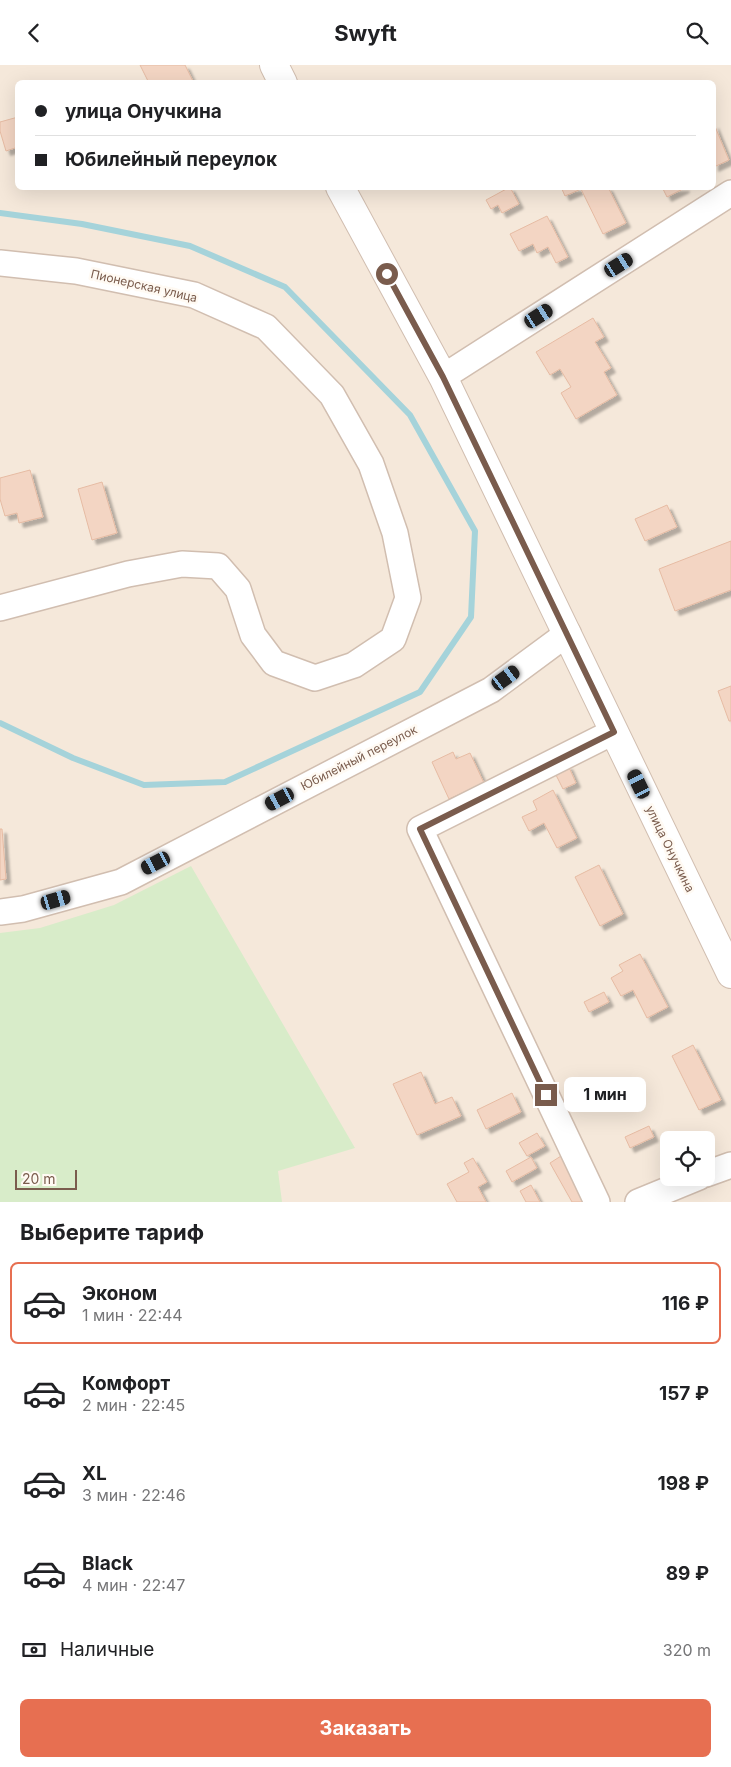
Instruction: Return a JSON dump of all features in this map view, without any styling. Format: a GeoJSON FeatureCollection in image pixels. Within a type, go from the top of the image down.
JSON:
{"type":"FeatureCollection","features":[{"type":"Feature","properties":{"kind":"street"},"geometry":{"type":"LineString","coordinates":[[274,65],[282,80]]}},
{"type":"Feature","properties":{"kind":"street","name":"улица Онучкина"},"geometry":{"type":"LineString","coordinates":[[342,190],[443,377],[731,974]]}},
{"type":"Feature","properties":{"kind":"street"},"geometry":{"type":"LineString","coordinates":[[443,377],[731,193]]}},
{"type":"Feature","properties":{"kind":"street","name":"Пионерская улица"},"geometry":{"type":"LineString","coordinates":[[0,263],[76,271],[194,295],[266,327],[332,395],[371,464],[395,533],[408,598],[393,639],[354,665],[315,678],[274,663],[253,635],[238,589],[218,566],[182,565],[128,574],[0,609]]}},
{"type":"Feature","properties":{"kind":"street","name":"Юбилейный переулок"},"geometry":{"type":"LineString","coordinates":[[0,912],[23,909],[121,882],[491,690],[568,633]]}},
{"type":"Feature","properties":{"kind":"street"},"geometry":{"type":"LineString","coordinates":[[597,1202],[420,829],[614,732]]}},
{"type":"Feature","properties":{"kind":"street"},"geometry":{"type":"LineString","coordinates":[[715,1171],[731,1165]]}},
{"type":"Feature","properties":{"kind":"street"},"geometry":{"type":"LineString","coordinates":[[638,1202],[677,1186]]}},
{"type":"Feature","properties":{"kind":"shaded area"},"geometry":{"type":"Polygon","coordinates":[[[0,65],[731,65],[731,1202],[0,1202],[0,65]]]}},
{"type":"Feature","properties":{"kind":"green space"},"geometry":{"type":"Polygon","coordinates":[[[191,866],[355,1148],[278,1171],[282,1202],[0,1202],[0,933],[40,928],[114,905],[191,866]]]}},
{"type":"Feature","properties":{"kind":"building"},"geometry":{"type":"Polygon","coordinates":[[[140,65],[185,65],[192,80],[148,80],[140,65]]]}},
{"type":"Feature","properties":{"kind":"building"},"geometry":{"type":"Polygon","coordinates":[[[15,118],[15,148],[6,151],[0,131],[0,122],[15,118]]]}},
{"type":"Feature","properties":{"kind":"building"},"geometry":{"type":"Polygon","coordinates":[[[716,129],[729,160],[716,166],[716,129]]]}},
{"type":"Feature","properties":{"kind":"building"},"geometry":{"type":"Polygon","coordinates":[[[504,190],[512,190],[519,204],[502,213],[498,205],[491,209],[486,200],[504,190]]]}},
{"type":"Feature","properties":{"kind":"building"},"geometry":{"type":"Polygon","coordinates":[[[562,190],[579,190],[565,196],[562,190]]]}},
{"type":"Feature","properties":{"kind":"building"},"geometry":{"type":"Polygon","coordinates":[[[581,190],[610,190],[626,223],[603,234],[581,190]]]}},
{"type":"Feature","properties":{"kind":"building"},"geometry":{"type":"Polygon","coordinates":[[[664,190],[681,190],[667,197],[664,190]]]}},
{"type":"Feature","properties":{"kind":"building"},"geometry":{"type":"Polygon","coordinates":[[[547,216],[568,257],[556,263],[548,247],[537,253],[533,244],[519,251],[510,234],[547,216]]]}},
{"type":"Feature","properties":{"kind":"building"},"geometry":{"type":"Polygon","coordinates":[[[593,318],[604,337],[595,342],[611,368],[604,372],[617,395],[576,419],[561,393],[571,387],[560,369],[550,375],[536,352],[593,318]]]}},
{"type":"Feature","properties":{"kind":"building"},"geometry":{"type":"Polygon","coordinates":[[[30,470],[43,517],[19,523],[17,513],[5,516],[0,499],[0,478],[30,470]]]}},
{"type":"Feature","properties":{"kind":"building"},"geometry":{"type":"Polygon","coordinates":[[[102,482],[117,533],[92,540],[78,489],[102,482]]]}},
{"type":"Feature","properties":{"kind":"building"},"geometry":{"type":"Polygon","coordinates":[[[667,505],[677,527],[645,541],[635,519],[667,505]]]}},
{"type":"Feature","properties":{"kind":"building"},"geometry":{"type":"Polygon","coordinates":[[[731,541],[731,590],[675,611],[659,569],[731,541]]]}},
{"type":"Feature","properties":{"kind":"building"},"geometry":{"type":"Polygon","coordinates":[[[731,686],[731,721],[729,721],[718,691],[731,686]]]}},
{"type":"Feature","properties":{"kind":"building"},"geometry":{"type":"Polygon","coordinates":[[[453,752],[456,759],[470,753],[484,783],[449,799],[432,762],[453,752]]]}},
{"type":"Feature","properties":{"kind":"building"},"geometry":{"type":"Polygon","coordinates":[[[568,765],[576,783],[563,789],[554,771],[568,765]]]}},
{"type":"Feature","properties":{"kind":"building"},"geometry":{"type":"Polygon","coordinates":[[[553,790],[577,838],[557,848],[544,823],[529,831],[522,817],[537,810],[533,801],[553,790]]]}},
{"type":"Feature","properties":{"kind":"building"},"geometry":{"type":"Polygon","coordinates":[[[0,829],[2,829],[6,879],[0,880],[0,829]]]}},
{"type":"Feature","properties":{"kind":"building"},"geometry":{"type":"Polygon","coordinates":[[[599,865],[623,914],[600,926],[575,877],[599,865]]]}},
{"type":"Feature","properties":{"kind":"building"},"geometry":{"type":"Polygon","coordinates":[[[640,954],[668,1007],[647,1018],[633,990],[621,996],[611,978],[623,971],[619,965],[640,954]]]}},
{"type":"Feature","properties":{"kind":"building"},"geometry":{"type":"Polygon","coordinates":[[[604,992],[609,1002],[589,1012],[584,1002],[604,992]]]}},
{"type":"Feature","properties":{"kind":"building"},"geometry":{"type":"Polygon","coordinates":[[[693,1045],[721,1100],[699,1110],[672,1056],[693,1045]]]}},
{"type":"Feature","properties":{"kind":"building"},"geometry":{"type":"Polygon","coordinates":[[[421,1072],[435,1104],[452,1097],[461,1116],[417,1135],[393,1084],[421,1072]]]}},
{"type":"Feature","properties":{"kind":"building"},"geometry":{"type":"Polygon","coordinates":[[[512,1093],[521,1112],[486,1129],[477,1110],[512,1093]]]}},
{"type":"Feature","properties":{"kind":"building"},"geometry":{"type":"Polygon","coordinates":[[[649,1126],[654,1137],[630,1148],[625,1137],[649,1126]]]}},
{"type":"Feature","properties":{"kind":"building"},"geometry":{"type":"Polygon","coordinates":[[[537,1133],[545,1146],[527,1156],[519,1143],[537,1133]]]}},
{"type":"Feature","properties":{"kind":"building"},"geometry":{"type":"Polygon","coordinates":[[[561,1156],[585,1200],[582,1202],[572,1202],[550,1163],[561,1156]]]}},
{"type":"Feature","properties":{"kind":"building"},"geometry":{"type":"Polygon","coordinates":[[[531,1157],[537,1168],[512,1182],[506,1171],[531,1157]]]}},
{"type":"Feature","properties":{"kind":"building"},"geometry":{"type":"Polygon","coordinates":[[[473,1158],[487,1182],[478,1187],[486,1202],[457,1202],[447,1184],[469,1172],[464,1163],[473,1158]]]}},
{"type":"Feature","properties":{"kind":"building"},"geometry":{"type":"Polygon","coordinates":[[[531,1185],[540,1202],[526,1202],[520,1191],[531,1185]]]}},
{"type":"Feature","properties":{"kind":"waterway"},"geometry":{"type":"LineString","coordinates":[[0,213],[82,224],[190,246],[285,287],[410,415],[475,531],[471,617],[420,692],[225,782],[144,785],[73,758],[0,723]]}},
{"type":"Feature","properties":{"kind":"route"},"geometry":{"type":"LineString","coordinates":[[387,274],[443,377],[554,608],[568,633],[614,732],[420,829],[546,1095]]}}]}
